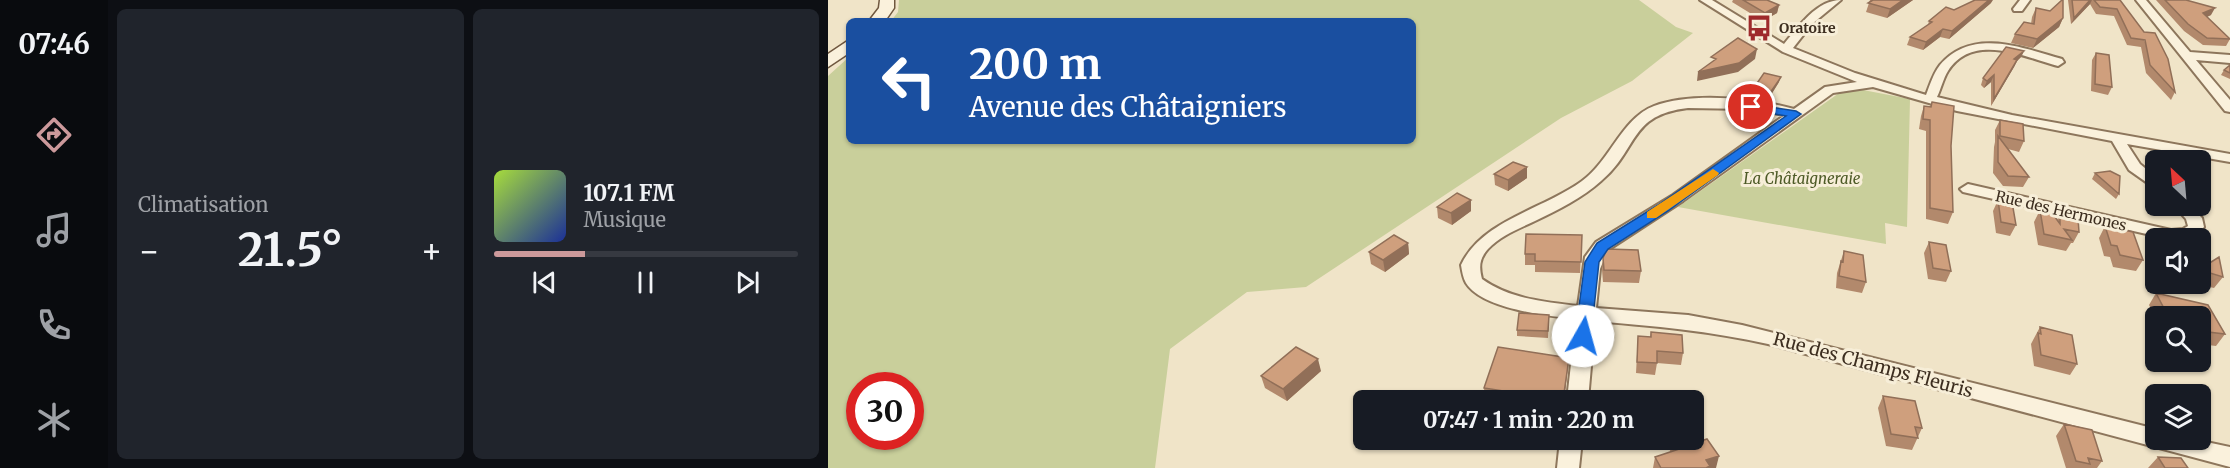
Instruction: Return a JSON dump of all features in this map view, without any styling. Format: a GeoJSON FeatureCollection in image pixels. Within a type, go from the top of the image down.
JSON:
{"type":"FeatureCollection","features":[{"type":"Feature","properties":{"kind":"main road"},"geometry":{"type":"LineString","coordinates":[[879,18],[886,8],[887,0]]}},
{"type":"Feature","properties":{"kind":"main road"},"geometry":{"type":"LineString","coordinates":[[828,62],[846,47]]}},
{"type":"Feature","properties":{"kind":"street"},"geometry":{"type":"LineString","coordinates":[[1705,0],[1786,49],[1876,83],[1929,99],[2230,158]]}},
{"type":"Feature","properties":{"kind":"street"},"geometry":{"type":"LineString","coordinates":[[1786,49],[1808,22],[1836,0]]}},
{"type":"Feature","properties":{"kind":"street"},"geometry":{"type":"LineString","coordinates":[[2141,0],[2230,108]]}},
{"type":"Feature","properties":{"kind":"street"},"geometry":{"type":"LineString","coordinates":[[1929,99],[1944,67],[1959,54],[1978,46],[2001,47],[2058,62]]}},
{"type":"Feature","properties":{"kind":"street"},"geometry":{"type":"LineString","coordinates":[[2184,55],[2230,58]]}},
{"type":"Feature","properties":{"kind":"street"},"geometry":{"type":"LineString","coordinates":[[1829,90],[1837,69]]}},
{"type":"Feature","properties":{"kind":"street"},"geometry":{"type":"LineString","coordinates":[[1578,390],[1592,262],[1602,246],[1670,203],[1829,90],[1876,83]]}},
{"type":"Feature","properties":{"kind":"street","name":"Rue des Champs Fleuris"},"geometry":{"type":"LineString","coordinates":[[1796,114],[1774,109],[1701,104],[1679,104],[1650,112],[1637,121],[1614,161],[1597,178],[1539,213],[1499,232],[1482,245],[1472,259],[1470,278],[1479,289],[1487,293],[1544,308],[1586,314],[1685,321],[1756,334],[2145,435]]}},
{"type":"Feature","properties":{"kind":"street"},"geometry":{"type":"LineString","coordinates":[[2116,137],[2134,166],[2145,176]]}},
{"type":"Feature","properties":{"kind":"street","name":"Rue des Hermones"},"geometry":{"type":"LineString","coordinates":[[1968,189],[2171,235],[2187,234],[2196,227],[2192,216]]}},
{"type":"Feature","properties":{"kind":"street"},"geometry":{"type":"LineString","coordinates":[[1568,468],[1570,450]]}},
{"type":"Feature","properties":{"kind":"street"},"geometry":{"type":"LineString","coordinates":[[2202,450],[2230,457]]}},
{"type":"Feature","properties":{"kind":"green space"},"geometry":{"type":"Polygon","coordinates":[[[899,0],[1639,0],[1676,27],[1693,33],[1632,81],[1561,118],[1306,287],[1247,292],[1170,349],[1155,468],[828,468],[828,76],[846,60],[846,144],[1416,144],[1416,18],[893,18],[898,12],[899,0]]]}},
{"type":"Feature","properties":{"kind":"green space","name":"La Châtaigneraie"},"geometry":{"type":"Polygon","coordinates":[[[1863,90],[1910,99],[1907,227],[1885,223],[1886,244],[1678,207],[1842,91],[1863,90]]]}},
{"type":"Feature","properties":{"kind":"building"},"geometry":{"type":"Polygon","coordinates":[[[1743,0],[1767,0],[1779,5],[1765,13],[1743,0]]]}},
{"type":"Feature","properties":{"kind":"building"},"geometry":{"type":"Polygon","coordinates":[[[1873,0],[1903,0],[1890,9],[1868,3],[1873,0]]]}},
{"type":"Feature","properties":{"kind":"building"},"geometry":{"type":"Polygon","coordinates":[[[1975,0],[1989,0],[1952,31],[1943,29],[1926,42],[1910,37],[1932,22],[1929,21],[1946,7],[1954,10],[1975,0]]]}},
{"type":"Feature","properties":{"kind":"building"},"geometry":{"type":"Polygon","coordinates":[[[2062,0],[2063,18],[2037,39],[2015,34],[2024,22],[2034,24],[2036,8],[2050,11],[2062,0]]]}},
{"type":"Feature","properties":{"kind":"building"},"geometry":{"type":"Polygon","coordinates":[[[2072,0],[2090,0],[2074,18],[2072,0]]]}},
{"type":"Feature","properties":{"kind":"building"},"geometry":{"type":"Polygon","coordinates":[[[2094,0],[2120,0],[2144,32],[2155,33],[2168,59],[2175,92],[2150,65],[2145,40],[2131,38],[2117,9],[2100,7],[2094,0]]]}},
{"type":"Feature","properties":{"kind":"building"},"geometry":{"type":"Polygon","coordinates":[[[2165,0],[2186,0],[2215,8],[2203,13],[2230,39],[2207,38],[2188,24],[2165,0]]]}},
{"type":"Feature","properties":{"kind":"building"},"geometry":{"type":"Polygon","coordinates":[[[1738,38],[1757,49],[1739,63],[1698,72],[1716,59],[1711,57],[1738,38]]]}},
{"type":"Feature","properties":{"kind":"building"},"geometry":{"type":"Polygon","coordinates":[[[2006,47],[2024,51],[2014,59],[2017,60],[1994,99],[1994,75],[1987,81],[1983,78],[2006,47]]]}},
{"type":"Feature","properties":{"kind":"building"},"geometry":{"type":"Polygon","coordinates":[[[2096,53],[2109,55],[2112,87],[2095,84],[2096,53]]]}},
{"type":"Feature","properties":{"kind":"building"},"geometry":{"type":"Polygon","coordinates":[[[2230,65],[2230,73],[2224,70],[2230,65]]]}},
{"type":"Feature","properties":{"kind":"building"},"geometry":{"type":"Polygon","coordinates":[[[1764,73],[1781,77],[1770,93],[1753,89],[1764,73]]]}},
{"type":"Feature","properties":{"kind":"building"},"geometry":{"type":"Polygon","coordinates":[[[1932,102],[1954,106],[1951,146],[1953,212],[1930,208],[1930,120],[1923,119],[1924,106],[1931,107],[1932,102]]]}},
{"type":"Feature","properties":{"kind":"building"},"geometry":{"type":"Polygon","coordinates":[[[2000,120],[2023,124],[2024,141],[2000,136],[2000,120]]]}},
{"type":"Feature","properties":{"kind":"building"},"geometry":{"type":"Polygon","coordinates":[[[1998,136],[2029,177],[2008,176],[1998,162],[1998,136]]]}},
{"type":"Feature","properties":{"kind":"building"},"geometry":{"type":"Polygon","coordinates":[[[1513,162],[1527,167],[1508,180],[1494,174],[1513,162]]]}},
{"type":"Feature","properties":{"kind":"building"},"geometry":{"type":"Polygon","coordinates":[[[2110,171],[2120,176],[2119,194],[2095,173],[2110,171]]]}},
{"type":"Feature","properties":{"kind":"building"},"geometry":{"type":"Polygon","coordinates":[[[1457,193],[1471,200],[1451,213],[1437,207],[1457,193]]]}},
{"type":"Feature","properties":{"kind":"building"},"geometry":{"type":"Polygon","coordinates":[[[1998,200],[2012,202],[2016,225],[2001,222],[1998,200]]]}},
{"type":"Feature","properties":{"kind":"building"},"geometry":{"type":"Polygon","coordinates":[[[2040,210],[2052,213],[2060,224],[2060,214],[2078,218],[2079,232],[2064,229],[2072,240],[2044,234],[2040,210]]]}},
{"type":"Feature","properties":{"kind":"building"},"geometry":{"type":"Polygon","coordinates":[[[2105,226],[2133,232],[2143,260],[2120,255],[2117,246],[2111,245],[2105,226]]]}},
{"type":"Feature","properties":{"kind":"building"},"geometry":{"type":"Polygon","coordinates":[[[1526,234],[1582,235],[1581,262],[1535,261],[1535,254],[1525,254],[1526,234]]]}},
{"type":"Feature","properties":{"kind":"building"},"geometry":{"type":"Polygon","coordinates":[[[1394,235],[1408,243],[1383,260],[1369,252],[1394,235]]]}},
{"type":"Feature","properties":{"kind":"building"},"geometry":{"type":"Polygon","coordinates":[[[1929,242],[1946,245],[1951,271],[1933,268],[1929,242]]]}},
{"type":"Feature","properties":{"kind":"building"},"geometry":{"type":"Polygon","coordinates":[[[1607,249],[1638,250],[1641,271],[1604,270],[1603,258],[1607,249]]]}},
{"type":"Feature","properties":{"kind":"building"},"geometry":{"type":"Polygon","coordinates":[[[1844,251],[1863,255],[1866,282],[1839,276],[1844,251]]]}},
{"type":"Feature","properties":{"kind":"building"},"geometry":{"type":"Polygon","coordinates":[[[2219,257],[2223,277],[2211,273],[2211,262],[2219,257]]]}},
{"type":"Feature","properties":{"kind":"building"},"geometry":{"type":"Polygon","coordinates":[[[2157,294],[2209,306],[2163,306],[2157,294]]]}},
{"type":"Feature","properties":{"kind":"building"},"geometry":{"type":"Polygon","coordinates":[[[2211,310],[2225,334],[2211,332],[2211,310]]]}},
{"type":"Feature","properties":{"kind":"building"},"geometry":{"type":"Polygon","coordinates":[[[1519,313],[1549,315],[1548,331],[1517,330],[1519,313]]]}},
{"type":"Feature","properties":{"kind":"building"},"geometry":{"type":"Polygon","coordinates":[[[2040,327],[2072,335],[2077,364],[2041,355],[2038,333],[2041,334],[2040,327]]]}},
{"type":"Feature","properties":{"kind":"building"},"geometry":{"type":"Polygon","coordinates":[[[1651,332],[1682,335],[1683,353],[1657,351],[1657,363],[1637,362],[1638,336],[1651,337],[1651,332]]]}},
{"type":"Feature","properties":{"kind":"building"},"geometry":{"type":"Polygon","coordinates":[[[1296,347],[1318,359],[1283,389],[1261,376],[1296,347]]]}},
{"type":"Feature","properties":{"kind":"building"},"geometry":{"type":"Polygon","coordinates":[[[1498,347],[1569,358],[1564,390],[1484,388],[1498,347]]]}},
{"type":"Feature","properties":{"kind":"building"},"geometry":{"type":"Polygon","coordinates":[[[1883,396],[1915,401],[1922,428],[1915,427],[1918,438],[1891,434],[1883,396]]]}},
{"type":"Feature","properties":{"kind":"building"},"geometry":{"type":"Polygon","coordinates":[[[2064,424],[2092,430],[2102,461],[2088,458],[2090,464],[2076,461],[2064,424]]]}},
{"type":"Feature","properties":{"kind":"building"},"geometry":{"type":"Polygon","coordinates":[[[1707,439],[1719,456],[1706,460],[1710,466],[1706,468],[1661,468],[1655,457],[1676,450],[1704,450],[1704,440],[1707,439]]]}},
{"type":"Feature","properties":{"kind":"building"},"geometry":{"type":"Polygon","coordinates":[[[2158,457],[2181,458],[2188,468],[2165,468],[2158,457]]]}},
{"type":"Feature","properties":{"kind":"slow traffic"},"geometry":{"type":"LineString","coordinates":[[1652,215],[1713,173]]}},
{"type":"Feature","properties":{"kind":"place","name":"Oratoire"},"geometry":{"type":"Point","coordinates":[1759,28]}},
{"type":"Feature","properties":{"kind":"route"},"geometry":{"type":"LineString","coordinates":[[1583,336],[1592,262],[1602,246],[1663,208],[1796,114],[1779,109],[1751,107]]}}]}
